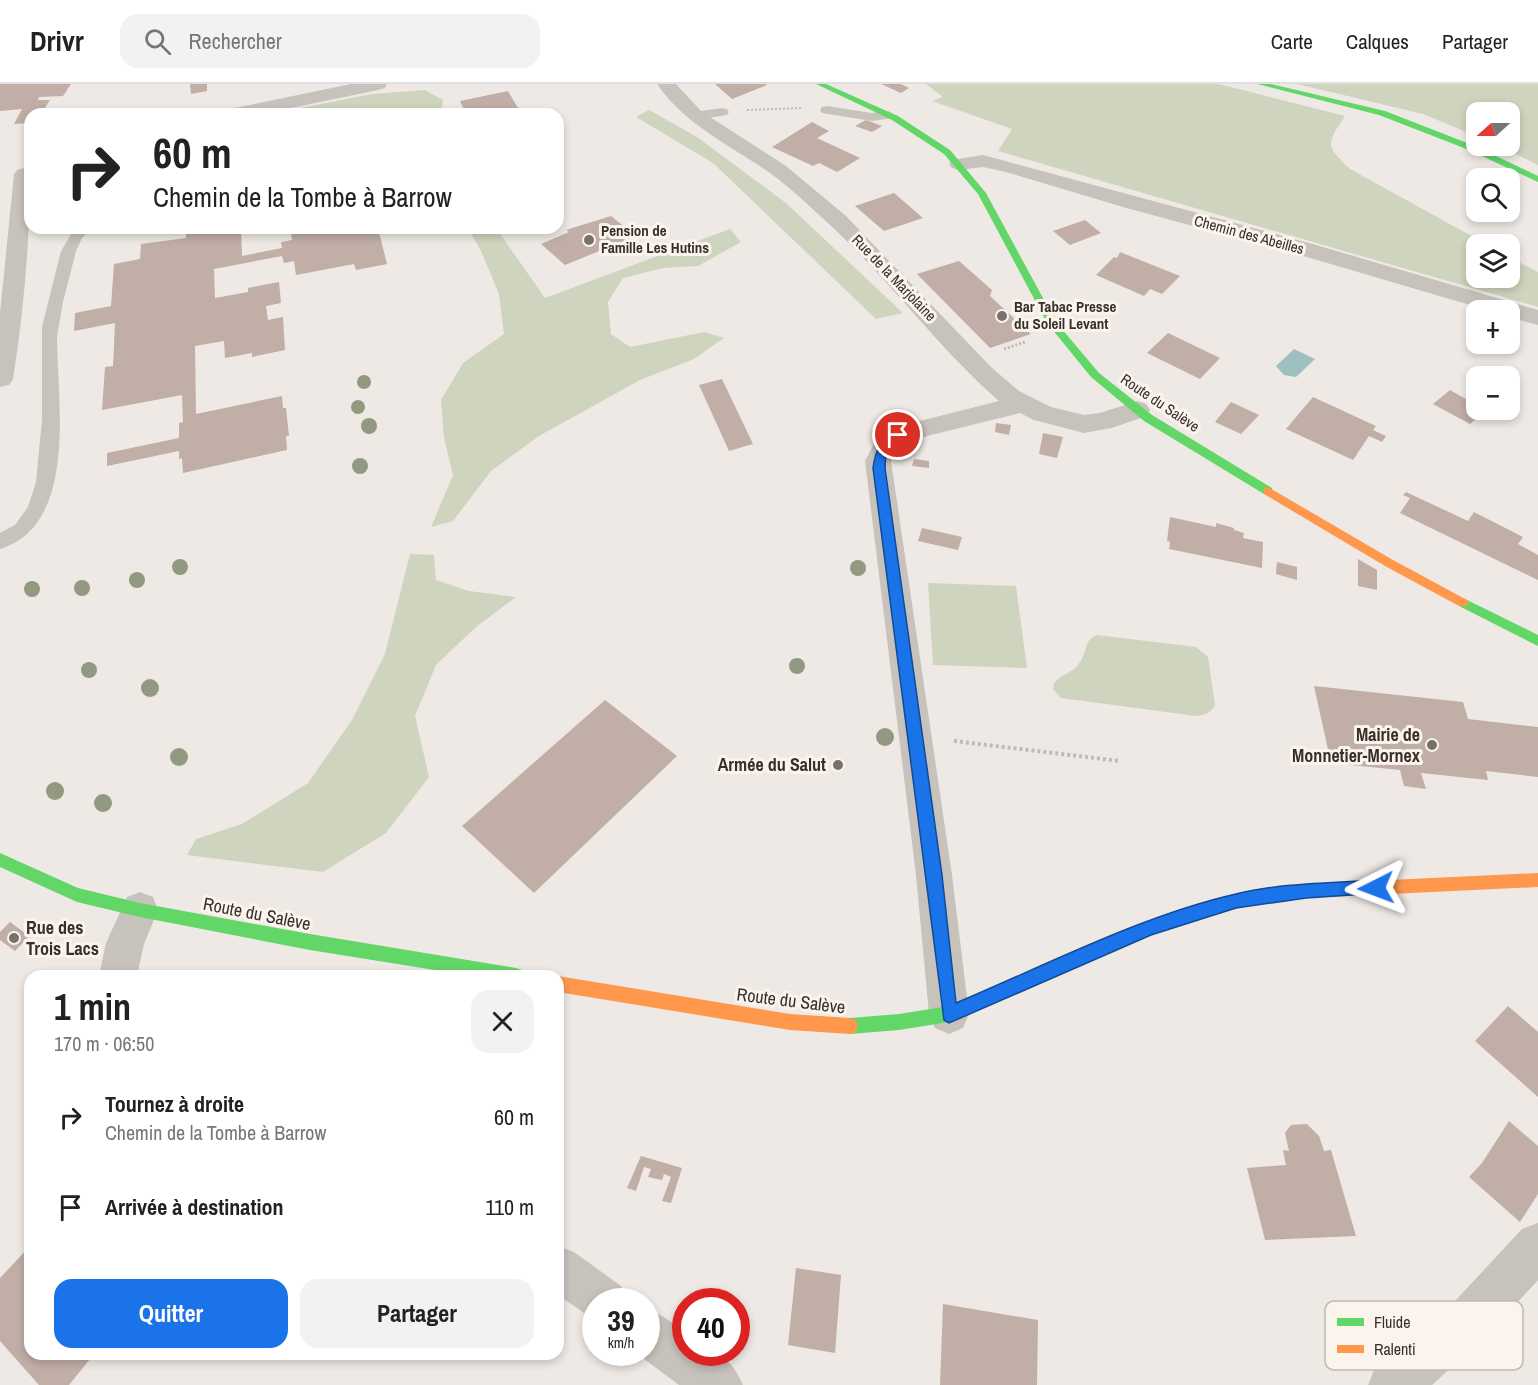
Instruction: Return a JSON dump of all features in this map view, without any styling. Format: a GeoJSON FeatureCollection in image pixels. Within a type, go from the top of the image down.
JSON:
{"type":"FeatureCollection","features":[{"type":"Feature","properties":{"kind":"street"},"geometry":{"type":"LineString","coordinates":[[264,108],[378,84]]}},
{"type":"Feature","properties":{"kind":"street","name":"Rue de la Marjolaine"},"geometry":{"type":"LineString","coordinates":[[666,84],[696,116],[779,170],[830,214],[880,262],[983,374],[1022,404],[1056,418],[1084,424],[1102,422],[1137,410]]}},
{"type":"Feature","properties":{"kind":"street","name":"Route du Salève"},"geometry":{"type":"LineString","coordinates":[[820,84],[888,115],[934,142],[960,164],[976,184],[1037,299],[1064,341],[1092,374],[1137,410],[1416,579],[1479,614],[1538,641]]}},
{"type":"Feature","properties":{"kind":"street"},"geometry":{"type":"LineString","coordinates":[[1261,84],[1382,114],[1472,148],[1538,179]]}},
{"type":"Feature","properties":{"kind":"street","name":"Chemin des Abeilles"},"geometry":{"type":"LineString","coordinates":[[960,164],[983,161],[1011,167],[1130,203],[1477,298],[1538,318]]}},
{"type":"Feature","properties":{"kind":"street"},"geometry":{"type":"LineString","coordinates":[[0,379],[12,312],[21,173]]}},
{"type":"Feature","properties":{"kind":"street"},"geometry":{"type":"LineString","coordinates":[[949,1014],[934,875],[879,468],[881,452],[890,440],[906,432],[1022,404]]}},
{"type":"Feature","properties":{"kind":"street","name":"Route du Salève"},"geometry":{"type":"LineString","coordinates":[[0,860],[77,895],[140,910],[310,942],[480,970]]}},
{"type":"Feature","properties":{"kind":"street","name":"Route du Salève"},"geometry":{"type":"LineString","coordinates":[[564,985],[778,1020],[844,1026],[888,1023],[949,1014],[1149,928],[1236,901],[1306,891],[1538,880]]}},
{"type":"Feature","properties":{"kind":"street"},"geometry":{"type":"LineString","coordinates":[[119,970],[125,943],[140,910]]}},
{"type":"Feature","properties":{"kind":"street"},"geometry":{"type":"LineString","coordinates":[[1488,1301],[1511,1278],[1538,1245]]}},
{"type":"Feature","properties":{"kind":"street"},"geometry":{"type":"LineString","coordinates":[[564,1272],[586,1288]]}},
{"type":"Feature","properties":{"kind":"street"},"geometry":{"type":"LineString","coordinates":[[660,1342],[719,1385]]}},
{"type":"Feature","properties":{"kind":"street"},"geometry":{"type":"LineString","coordinates":[[1392,1385],[1413,1370]]}},
{"type":"Feature","properties":{"kind":"lane"},"geometry":{"type":"LineString","coordinates":[[827,110],[872,117],[888,115]]}},
{"type":"Feature","properties":{"kind":"lane"},"geometry":{"type":"LineString","coordinates":[[696,116],[722,112]]}},
{"type":"Feature","properties":{"kind":"lane"},"geometry":{"type":"LineString","coordinates":[[0,542],[25,529],[36,511],[46,478],[51,441],[49,339],[51,312],[71,245],[77,234]]}},
{"type":"Feature","properties":{"kind":"path"},"geometry":{"type":"LineString","coordinates":[[722,112],[795,108],[827,110]]}},
{"type":"Feature","properties":{"kind":"path"},"geometry":{"type":"LineString","coordinates":[[1005,349],[1031,340]]}},
{"type":"Feature","properties":{"kind":"path"},"geometry":{"type":"LineString","coordinates":[[915,736],[1120,762]]}},
{"type":"Feature","properties":{"kind":"green space"},"geometry":{"type":"Polygon","coordinates":[[[926,84],[1219,84],[1345,116],[1334,133],[1331,144],[1336,155],[1350,169],[1468,234],[1466,234],[1466,286],[998,151],[1012,129],[932,101],[943,97],[926,84]]]}},
{"type":"Feature","properties":{"kind":"green space"},"geometry":{"type":"Polygon","coordinates":[[[1297,84],[1538,84],[1538,165],[1520,156],[1520,102],[1466,102],[1466,132],[1423,114],[1297,84]]]}},
{"type":"Feature","properties":{"kind":"green space"},"geometry":{"type":"Polygon","coordinates":[[[425,90],[443,100],[442,108],[300,108],[372,94],[425,90]]]}},
{"type":"Feature","properties":{"kind":"green space"},"geometry":{"type":"Polygon","coordinates":[[[649,110],[697,137],[786,203],[903,313],[876,319],[713,163],[636,117],[649,110]]]}},
{"type":"Feature","properties":{"kind":"green space"},"geometry":{"type":"Polygon","coordinates":[[[730,229],[741,242],[698,266],[663,268],[623,278],[608,302],[611,334],[630,347],[704,332],[724,338],[694,359],[640,380],[539,436],[491,471],[453,521],[431,527],[453,475],[444,438],[441,400],[463,363],[504,334],[499,294],[471,234],[500,234],[545,298],[730,229]]]}},
{"type":"Feature","properties":{"kind":"green space"},"geometry":{"type":"Polygon","coordinates":[[[1520,263],[1538,272],[1538,307],[1472,288],[1520,288],[1520,263]]]}},
{"type":"Feature","properties":{"kind":"green space"},"geometry":{"type":"Polygon","coordinates":[[[410,554],[434,555],[436,580],[469,591],[516,597],[476,627],[436,665],[415,716],[429,777],[386,833],[323,872],[187,855],[196,839],[242,824],[308,783],[352,720],[385,654],[410,554]]]}},
{"type":"Feature","properties":{"kind":"green space"},"geometry":{"type":"Polygon","coordinates":[[[928,583],[1016,586],[1027,668],[933,665],[928,583]]]}},
{"type":"Feature","properties":{"kind":"green space"},"geometry":{"type":"Polygon","coordinates":[[[1097,635],[1196,647],[1208,657],[1215,705],[1212,710],[1196,716],[1061,698],[1053,689],[1054,683],[1077,666],[1088,643],[1097,635]]]}},
{"type":"Feature","properties":{"kind":"water"},"geometry":{"type":"Polygon","coordinates":[[[1294,349],[1315,359],[1296,377],[1284,375],[1276,366],[1294,349]]]}},
{"type":"Feature","properties":{"kind":"building"},"geometry":{"type":"Polygon","coordinates":[[[0,84],[71,84],[63,96],[39,97],[38,100],[50,100],[45,108],[24,108],[24,123],[14,124],[22,109],[0,111],[0,84]]]}},
{"type":"Feature","properties":{"kind":"building"},"geometry":{"type":"Polygon","coordinates":[[[190,84],[207,84],[207,91],[191,94],[190,84]]]}},
{"type":"Feature","properties":{"kind":"building"},"geometry":{"type":"Polygon","coordinates":[[[715,84],[766,84],[767,85],[732,99],[715,84]]]}},
{"type":"Feature","properties":{"kind":"building"},"geometry":{"type":"Polygon","coordinates":[[[881,84],[901,84],[909,88],[901,93],[881,84]]]}},
{"type":"Feature","properties":{"kind":"building"},"geometry":{"type":"Polygon","coordinates":[[[508,91],[518,108],[463,108],[460,101],[508,91]]]}},
{"type":"Feature","properties":{"kind":"building"},"geometry":{"type":"Polygon","coordinates":[[[866,120],[882,126],[872,132],[855,126],[866,120]]]}},
{"type":"Feature","properties":{"kind":"building"},"geometry":{"type":"Polygon","coordinates":[[[812,122],[829,131],[817,138],[860,158],[837,172],[819,163],[813,166],[772,147],[812,122]]]}},
{"type":"Feature","properties":{"kind":"building"},"geometry":{"type":"Polygon","coordinates":[[[894,193],[923,218],[884,231],[855,206],[894,193]]]}},
{"type":"Feature","properties":{"kind":"building","name":"Pension de Famille Les Hutins"},"geometry":{"type":"Polygon","coordinates":[[[611,216],[636,236],[565,265],[541,244],[569,232],[566,230],[611,216]]]}},
{"type":"Feature","properties":{"kind":"building"},"geometry":{"type":"Polygon","coordinates":[[[1085,220],[1101,233],[1070,245],[1053,231],[1085,220]]]}},
{"type":"Feature","properties":{"kind":"building"},"geometry":{"type":"Polygon","coordinates":[[[186,234],[241,234],[242,256],[282,248],[281,242],[292,240],[291,234],[380,234],[387,264],[356,270],[354,264],[296,275],[294,261],[284,263],[282,256],[214,269],[215,298],[248,292],[248,288],[279,282],[281,303],[266,306],[268,320],[283,317],[285,350],[252,357],[252,353],[225,358],[224,341],[195,346],[196,414],[282,396],[283,408],[286,408],[289,436],[286,436],[287,450],[183,473],[179,451],[107,466],[107,453],[179,438],[179,423],[183,422],[182,395],[102,410],[105,367],[113,366],[115,323],[74,331],[75,313],[111,306],[114,264],[140,259],[141,244],[186,238],[186,234]]]}},
{"type":"Feature","properties":{"kind":"building"},"geometry":{"type":"Polygon","coordinates":[[[1120,252],[1180,276],[1162,294],[1150,289],[1144,296],[1096,275],[1114,257],[1117,258],[1120,252]]]}},
{"type":"Feature","properties":{"kind":"building"},"geometry":{"type":"Polygon","coordinates":[[[959,261],[992,290],[990,296],[1031,334],[990,348],[917,274],[959,261]]]}},
{"type":"Feature","properties":{"kind":"building"},"geometry":{"type":"Polygon","coordinates":[[[1168,333],[1220,358],[1200,379],[1147,353],[1168,333]]]}},
{"type":"Feature","properties":{"kind":"building"},"geometry":{"type":"Polygon","coordinates":[[[722,379],[753,444],[729,451],[699,385],[722,379]]]}},
{"type":"Feature","properties":{"kind":"building"},"geometry":{"type":"Polygon","coordinates":[[[1450,390],[1466,399],[1466,420],[1475,420],[1470,424],[1433,404],[1450,390]]]}},
{"type":"Feature","properties":{"kind":"building"},"geometry":{"type":"Polygon","coordinates":[[[1313,397],[1376,426],[1373,430],[1386,436],[1382,442],[1369,436],[1353,460],[1286,429],[1313,397]]]}},
{"type":"Feature","properties":{"kind":"building"},"geometry":{"type":"Polygon","coordinates":[[[1231,402],[1259,415],[1241,434],[1215,422],[1231,402]]]}},
{"type":"Feature","properties":{"kind":"building"},"geometry":{"type":"Polygon","coordinates":[[[996,423],[1011,425],[1009,435],[995,432],[996,423]]]}},
{"type":"Feature","properties":{"kind":"building"},"geometry":{"type":"Polygon","coordinates":[[[1043,433],[1063,437],[1057,458],[1039,454],[1043,433]]]}},
{"type":"Feature","properties":{"kind":"building"},"geometry":{"type":"Polygon","coordinates":[[[914,459],[929,461],[929,468],[912,466],[914,459]]]}},
{"type":"Feature","properties":{"kind":"building"},"geometry":{"type":"Polygon","coordinates":[[[1406,492],[1468,521],[1474,512],[1523,537],[1518,544],[1538,555],[1538,580],[1400,513],[1410,498],[1403,495],[1406,492]]]}},
{"type":"Feature","properties":{"kind":"building"},"geometry":{"type":"Polygon","coordinates":[[[1170,517],[1216,527],[1216,523],[1244,533],[1243,538],[1263,542],[1262,568],[1169,549],[1170,542],[1167,541],[1170,517]]]}},
{"type":"Feature","properties":{"kind":"building"},"geometry":{"type":"Polygon","coordinates":[[[922,528],[962,537],[958,550],[918,541],[922,528]]]}},
{"type":"Feature","properties":{"kind":"building"},"geometry":{"type":"Polygon","coordinates":[[[1358,559],[1377,570],[1377,590],[1358,586],[1358,559]]]}},
{"type":"Feature","properties":{"kind":"building"},"geometry":{"type":"Polygon","coordinates":[[[1277,562],[1297,567],[1297,580],[1276,574],[1277,562]]]}},
{"type":"Feature","properties":{"kind":"building","name":"Mairie de Monnetier-Mornex"},"geometry":{"type":"Polygon","coordinates":[[[1314,686],[1463,702],[1468,719],[1538,727],[1538,777],[1486,771],[1488,780],[1421,773],[1426,789],[1404,786],[1400,770],[1331,763],[1314,686]]]}},
{"type":"Feature","properties":{"kind":"building"},"geometry":{"type":"Polygon","coordinates":[[[605,700],[677,756],[534,893],[462,826],[605,700]]]}},
{"type":"Feature","properties":{"kind":"building","name":"Rue des Trois Lacs"},"geometry":{"type":"Polygon","coordinates":[[[10,922],[29,936],[15,951],[0,940],[0,932],[10,922]]]}},
{"type":"Feature","properties":{"kind":"building"},"geometry":{"type":"Polygon","coordinates":[[[1508,1006],[1538,1032],[1538,1097],[1475,1041],[1508,1006]]]}},
{"type":"Feature","properties":{"kind":"building"},"geometry":{"type":"Polygon","coordinates":[[[1509,1121],[1538,1146],[1538,1194],[1520,1222],[1469,1177],[1482,1163],[1509,1121]]]}},
{"type":"Feature","properties":{"kind":"building"},"geometry":{"type":"Polygon","coordinates":[[[1307,1124],[1319,1136],[1324,1151],[1331,1150],[1356,1236],[1265,1240],[1247,1168],[1286,1165],[1283,1150],[1289,1151],[1285,1133],[1291,1125],[1307,1124]]]}},
{"type":"Feature","properties":{"kind":"building"},"geometry":{"type":"Polygon","coordinates":[[[641,1156],[682,1168],[671,1203],[662,1201],[671,1177],[664,1174],[662,1180],[648,1177],[651,1169],[644,1167],[636,1191],[627,1188],[641,1156]]]}},
{"type":"Feature","properties":{"kind":"building"},"geometry":{"type":"Polygon","coordinates":[[[24,1252],[24,1360],[89,1360],[69,1385],[39,1385],[0,1341],[0,1278],[24,1252]]]}},
{"type":"Feature","properties":{"kind":"building"},"geometry":{"type":"Polygon","coordinates":[[[796,1268],[841,1275],[835,1353],[788,1345],[796,1268]]]}},
{"type":"Feature","properties":{"kind":"building"},"geometry":{"type":"Polygon","coordinates":[[[943,1304],[1038,1320],[1037,1385],[940,1385],[943,1304]]]}},
{"type":"Feature","properties":{"kind":"traffic: fast"},"geometry":{"type":"LineString","coordinates":[[820,84],[895,118],[947,152],[982,193],[1052,323],[1095,375],[1148,418],[1268,491]]}},
{"type":"Feature","properties":{"kind":"traffic: fast"},"geometry":{"type":"LineString","coordinates":[[1261,84],[1382,113],[1472,148],[1538,179]]}},
{"type":"Feature","properties":{"kind":"traffic: fast"},"geometry":{"type":"LineString","coordinates":[[1463,603],[1538,641]]}},
{"type":"Feature","properties":{"kind":"traffic: fast"},"geometry":{"type":"LineString","coordinates":[[0,860],[77,895],[140,910],[310,942],[480,970]]}},
{"type":"Feature","properties":{"kind":"traffic: fast"},"geometry":{"type":"LineString","coordinates":[[850,1026],[899,1022],[949,1014],[1149,928],[1217,907]]}},
{"type":"Feature","properties":{"kind":"traffic: slow"},"geometry":{"type":"LineString","coordinates":[[1268,491],[1389,563],[1463,603]]}},
{"type":"Feature","properties":{"kind":"traffic: slow"},"geometry":{"type":"LineString","coordinates":[[1217,907],[1236,901],[1306,891],[1538,880]]}},
{"type":"Feature","properties":{"kind":"traffic: slow"},"geometry":{"type":"LineString","coordinates":[[564,985],[790,1022],[850,1026]]}},
{"type":"Feature","properties":{"kind":"place","name":"Pension de Famille Les Hutins"},"geometry":{"type":"Point","coordinates":[589,240]}},
{"type":"Feature","properties":{"kind":"place","name":"Bar Tabac Presse du Soleil Levant"},"geometry":{"type":"Point","coordinates":[1002,316]}},
{"type":"Feature","properties":{"kind":"place","name":"Mairie de Monnetier-Mornex"},"geometry":{"type":"Point","coordinates":[1432,745]}},
{"type":"Feature","properties":{"kind":"place","name":"Armée du Salut"},"geometry":{"type":"Point","coordinates":[838,765]}},
{"type":"Feature","properties":{"kind":"place","name":"Rue des Trois Lacs"},"geometry":{"type":"Point","coordinates":[14,938]}},
{"type":"Feature","properties":{"kind":"route"},"geometry":{"type":"LineString","coordinates":[[898,435],[885,446],[878,461],[934,875],[949,1014],[1149,928],[1236,901],[1306,891],[1376,888]]}}]}
